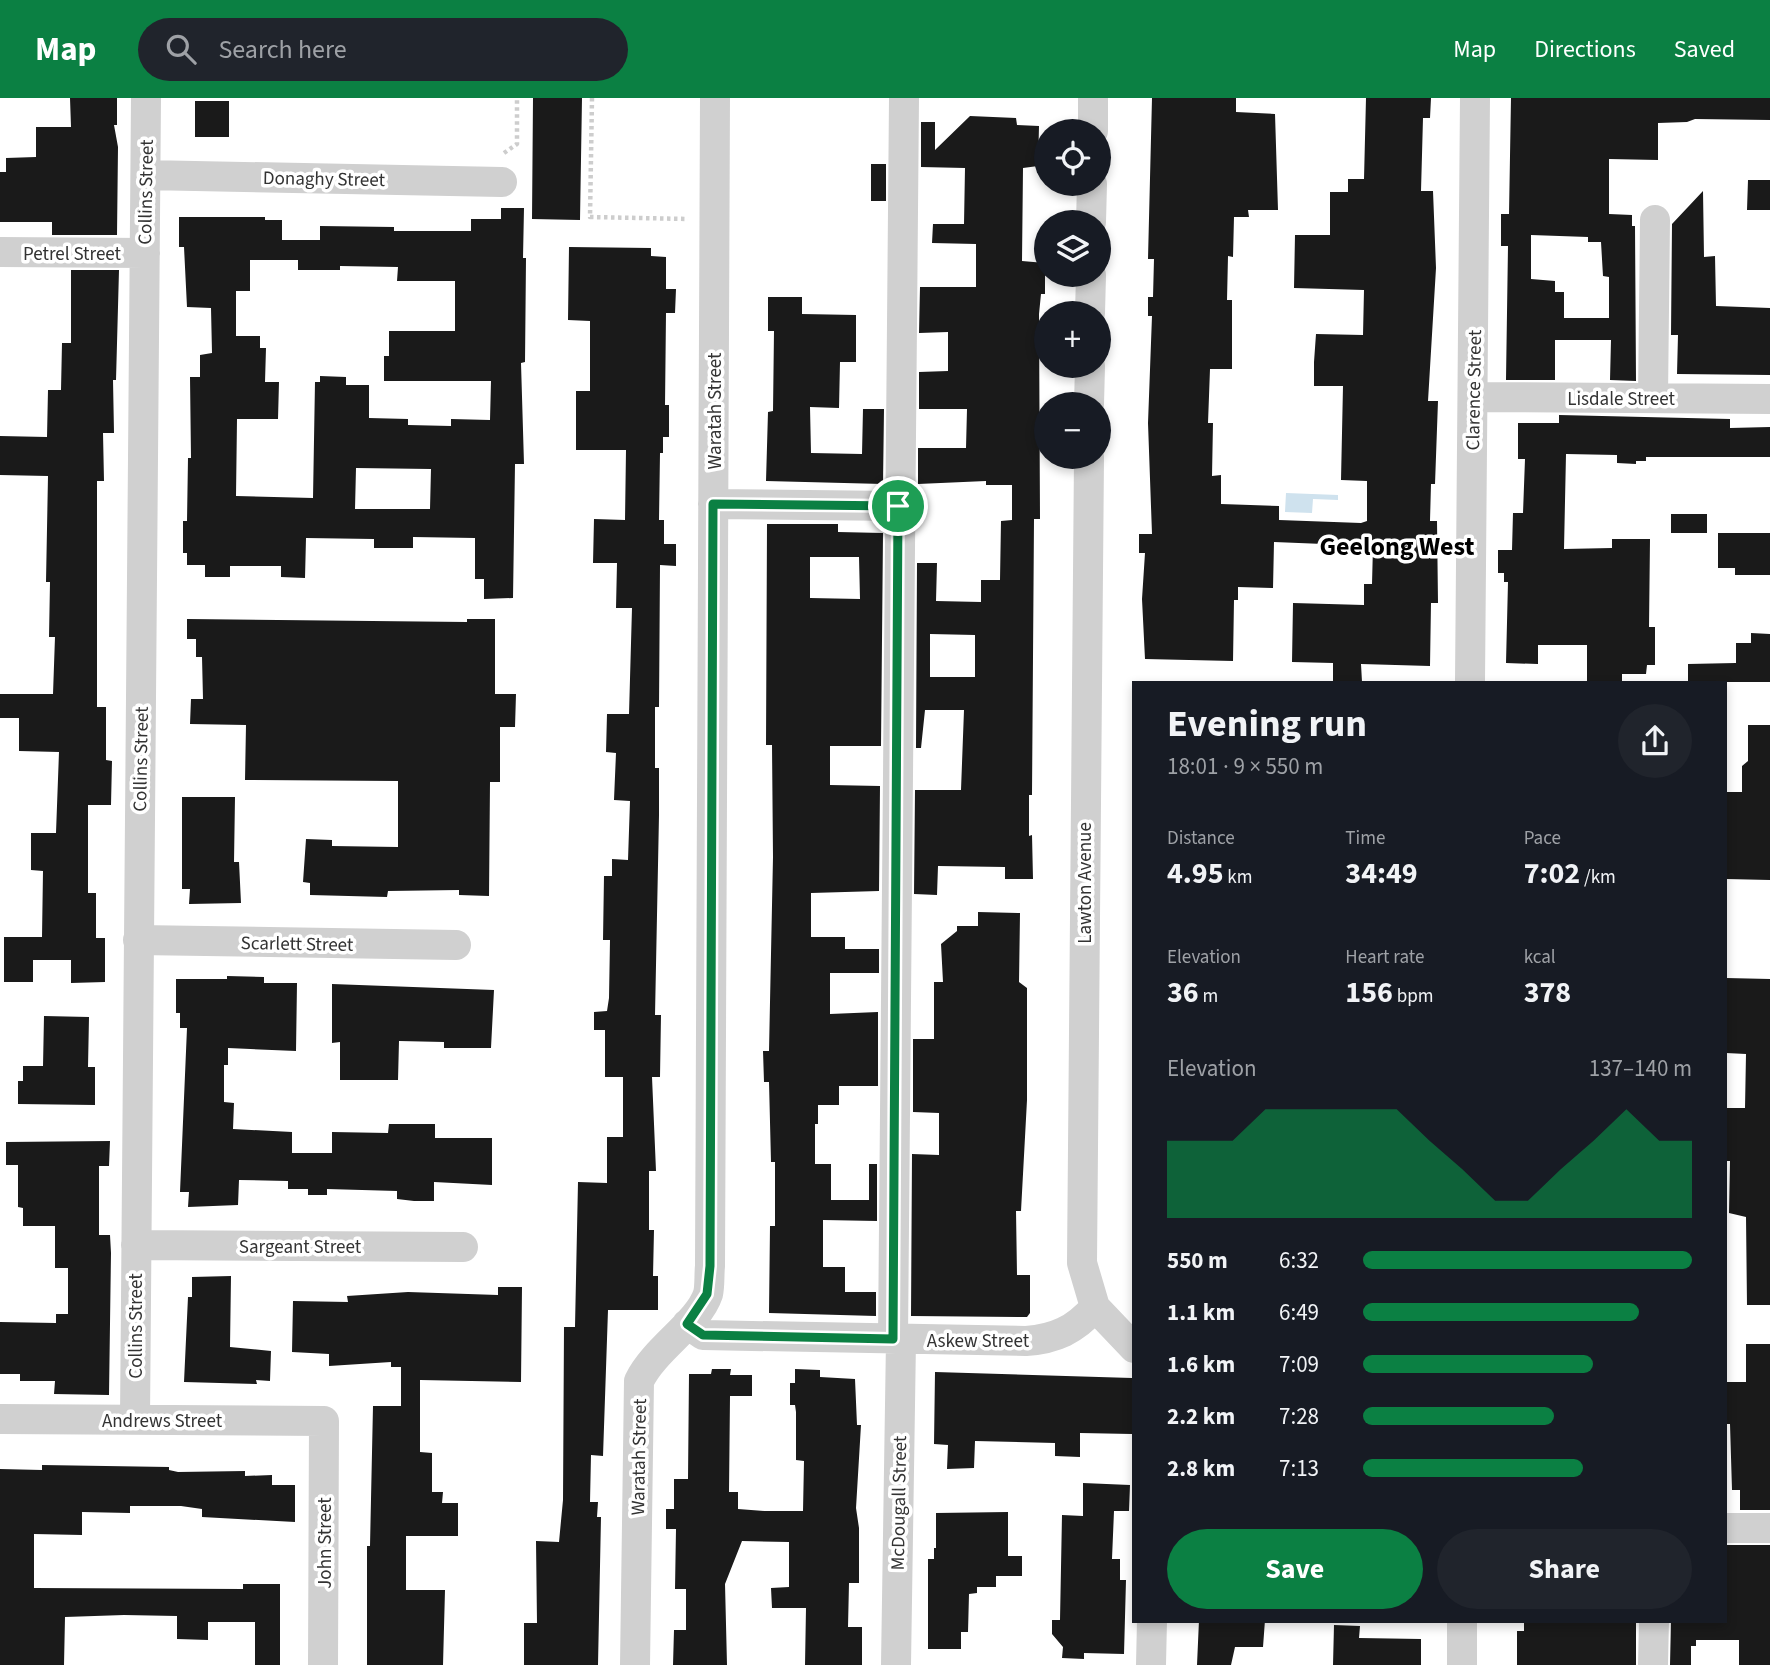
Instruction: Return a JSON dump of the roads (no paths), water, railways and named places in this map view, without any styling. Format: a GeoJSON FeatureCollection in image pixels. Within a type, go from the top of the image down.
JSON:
{"type":"FeatureCollection","features":[{"type":"Feature","properties":{"kind":"street","name":"Collins Street"},"geometry":{"type":"LineString","coordinates":[[135,1419],[146,98]]}},
{"type":"Feature","properties":{"kind":"street","name":"Waratah Street"},"geometry":{"type":"LineString","coordinates":[[635,1665],[639,1381],[648,1363],[687,1324],[707,1294],[710,1266],[715,98]]}},
{"type":"Feature","properties":{"kind":"street","name":"McDougall Street"},"geometry":{"type":"LineString","coordinates":[[896,1665],[898,506],[904,98]]}},
{"type":"Feature","properties":{"kind":"street"},"geometry":{"type":"LineString","coordinates":[[1093,98],[1093,119]]}},
{"type":"Feature","properties":{"kind":"street","name":"Clarence Street"},"geometry":{"type":"LineString","coordinates":[[1470,681],[1475,98]]}},
{"type":"Feature","properties":{"kind":"street","name":"Donaghy Street"},"geometry":{"type":"LineString","coordinates":[[146,175],[503,167]]}},
{"type":"Feature","properties":{"kind":"street"},"geometry":{"type":"LineString","coordinates":[[1653,398],[1655,220]]}},
{"type":"Feature","properties":{"kind":"street","name":"Petrel Street"},"geometry":{"type":"LineString","coordinates":[[0,253],[145,253]]}},
{"type":"Feature","properties":{"kind":"street","name":"Lisdale Street"},"geometry":{"type":"LineString","coordinates":[[1472,397],[1770,399]]}},
{"type":"Feature","properties":{"kind":"street","name":"Lawton Avenue"},"geometry":{"type":"LineString","coordinates":[[1088,469],[1082,1264],[1095,1307]]}},
{"type":"Feature","properties":{"kind":"street"},"geometry":{"type":"LineString","coordinates":[[713,504],[898,506]]}},
{"type":"Feature","properties":{"kind":"street","name":"Scarlett Street"},"geometry":{"type":"LineString","coordinates":[[138,940],[456,945]]}},
{"type":"Feature","properties":{"kind":"street","name":"Sargeant Street"},"geometry":{"type":"LineString","coordinates":[[136,1245],[463,1247]]}},
{"type":"Feature","properties":{"kind":"street"},"geometry":{"type":"LineString","coordinates":[[1095,1307],[1129,1342]]}},
{"type":"Feature","properties":{"kind":"street","name":"Askew Street"},"geometry":{"type":"LineString","coordinates":[[687,1324],[703,1335],[897,1340],[1048,1340],[1069,1331],[1095,1307]]}},
{"type":"Feature","properties":{"kind":"street","name":"Andrews Street"},"geometry":{"type":"LineString","coordinates":[[0,1419],[324,1421]]}},
{"type":"Feature","properties":{"kind":"street","name":"John Street"},"geometry":{"type":"LineString","coordinates":[[323,1665],[324,1421]]}},
{"type":"Feature","properties":{"kind":"street"},"geometry":{"type":"LineString","coordinates":[[1727,1528],[1770,1528]]}},
{"type":"Feature","properties":{"kind":"street"},"geometry":{"type":"LineString","coordinates":[[1151,1665],[1152,1623]]}},
{"type":"Feature","properties":{"kind":"street"},"geometry":{"type":"LineString","coordinates":[[1462,1623],[1462,1665]]}},
{"type":"Feature","properties":{"kind":"street"},"geometry":{"type":"LineString","coordinates":[[1653,1665],[1654,1623]]}},
{"type":"Feature","properties":{"kind":"water"},"geometry":{"type":"Polygon","coordinates":[[[1286,493],[1338,495],[1338,500],[1313,499],[1312,513],[1285,512],[1286,493]]]}},
{"type":"Feature","properties":{"kind":"district","name":"Geelong West"},"geometry":{"type":"Point","coordinates":[1397,546]}}]}
